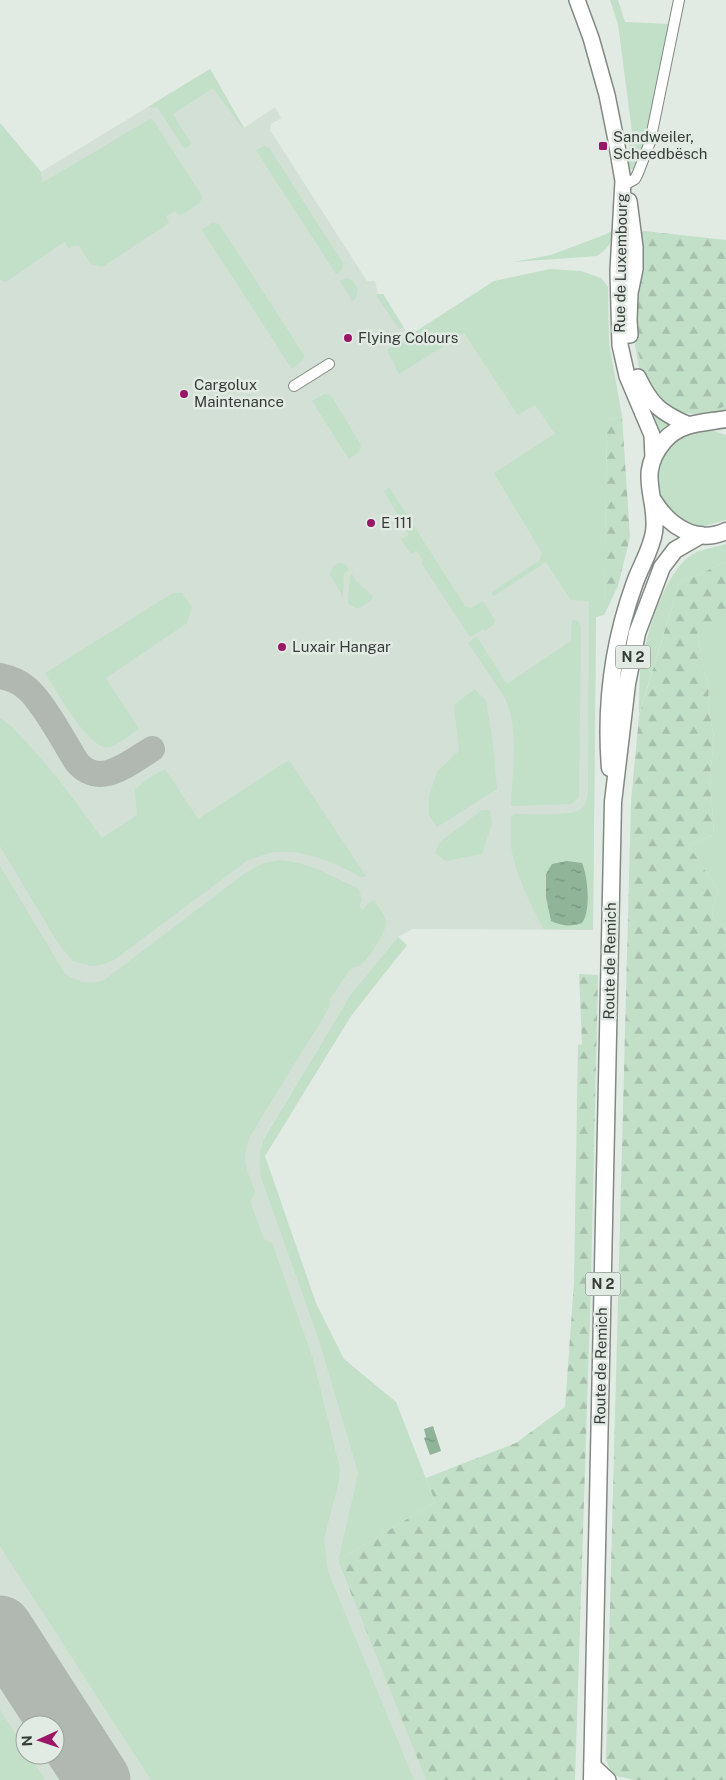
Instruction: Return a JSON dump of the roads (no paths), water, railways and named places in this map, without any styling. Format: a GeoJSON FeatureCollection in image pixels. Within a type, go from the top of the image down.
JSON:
{"type":"FeatureCollection","features":[{"type":"Feature","properties":{"kind":"main road","name":"Rue de Luxembourg"},"geometry":{"type":"LineString","coordinates":[[577,0],[591,38],[607,95],[623,182],[618,271],[620,345],[627,376],[652,435],[654,444],[653,458]]}},
{"type":"Feature","properties":{"kind":"main road","name":"Rue de Luxembourg"},"geometry":{"type":"LineString","coordinates":[[623,182],[628,193],[634,240],[634,269],[629,320],[631,357],[644,391],[654,404],[670,416],[690,424]]}},
{"type":"Feature","properties":{"kind":"main road"},"geometry":{"type":"LineString","coordinates":[[618,271],[623,273],[627,281],[624,319],[625,336],[631,357]]}},
{"type":"Feature","properties":{"kind":"main road"},"geometry":{"type":"LineString","coordinates":[[653,458],[664,441],[676,431],[690,424],[718,421],[726,428]]}},
{"type":"Feature","properties":{"kind":"main road","name":"Route de Remich"},"geometry":{"type":"LineString","coordinates":[[613,802],[608,744],[610,692],[614,660],[634,585],[651,545],[654,531],[654,517],[648,476],[653,458]]}},
{"type":"Feature","properties":{"kind":"main road"},"geometry":{"type":"LineString","coordinates":[[651,496],[668,520],[684,531],[701,535],[726,531]]}},
{"type":"Feature","properties":{"kind":"main road","name":"Route de Remich"},"geometry":{"type":"LineString","coordinates":[[592,1772],[613,802],[628,684],[637,633],[662,567],[674,550],[701,535]]}},
{"type":"Feature","properties":{"kind":"main road"},"geometry":{"type":"LineString","coordinates":[[592,1772],[608,1780]]}},
{"type":"Feature","properties":{"kind":"street"},"geometry":{"type":"LineString","coordinates":[[623,182],[628,183],[635,179],[650,142],[679,0]]}},
{"type":"Feature","properties":{"kind":"street"},"geometry":{"type":"LineString","coordinates":[[294,386],[329,364]]}},
{"type":"Feature","properties":{"kind":"water"},"geometry":{"type":"Polygon","coordinates":[[[567,861],[582,863],[586,877],[588,902],[585,918],[582,923],[563,925],[551,921],[546,897],[546,874],[552,864],[567,861]]]}},
{"type":"Feature","properties":{"kind":"water"},"geometry":{"type":"Polygon","coordinates":[[[433,1426],[441,1451],[430,1455],[424,1438],[426,1437],[424,1429],[433,1426]]]}},
{"type":"Feature","properties":{"kind":"place","name":"Sandweiler, Scheedbësch"},"geometry":{"type":"Point","coordinates":[603,146]}},
{"type":"Feature","properties":{"kind":"place","name":"Flying Colours"},"geometry":{"type":"Point","coordinates":[348,338]}},
{"type":"Feature","properties":{"kind":"place","name":"Cargolux Maintenance"},"geometry":{"type":"Point","coordinates":[184,394]}},
{"type":"Feature","properties":{"kind":"place","name":"E 111"},"geometry":{"type":"Point","coordinates":[371,523]}},
{"type":"Feature","properties":{"kind":"place","name":"Luxair Hangar"},"geometry":{"type":"Point","coordinates":[282,647]}}]}
